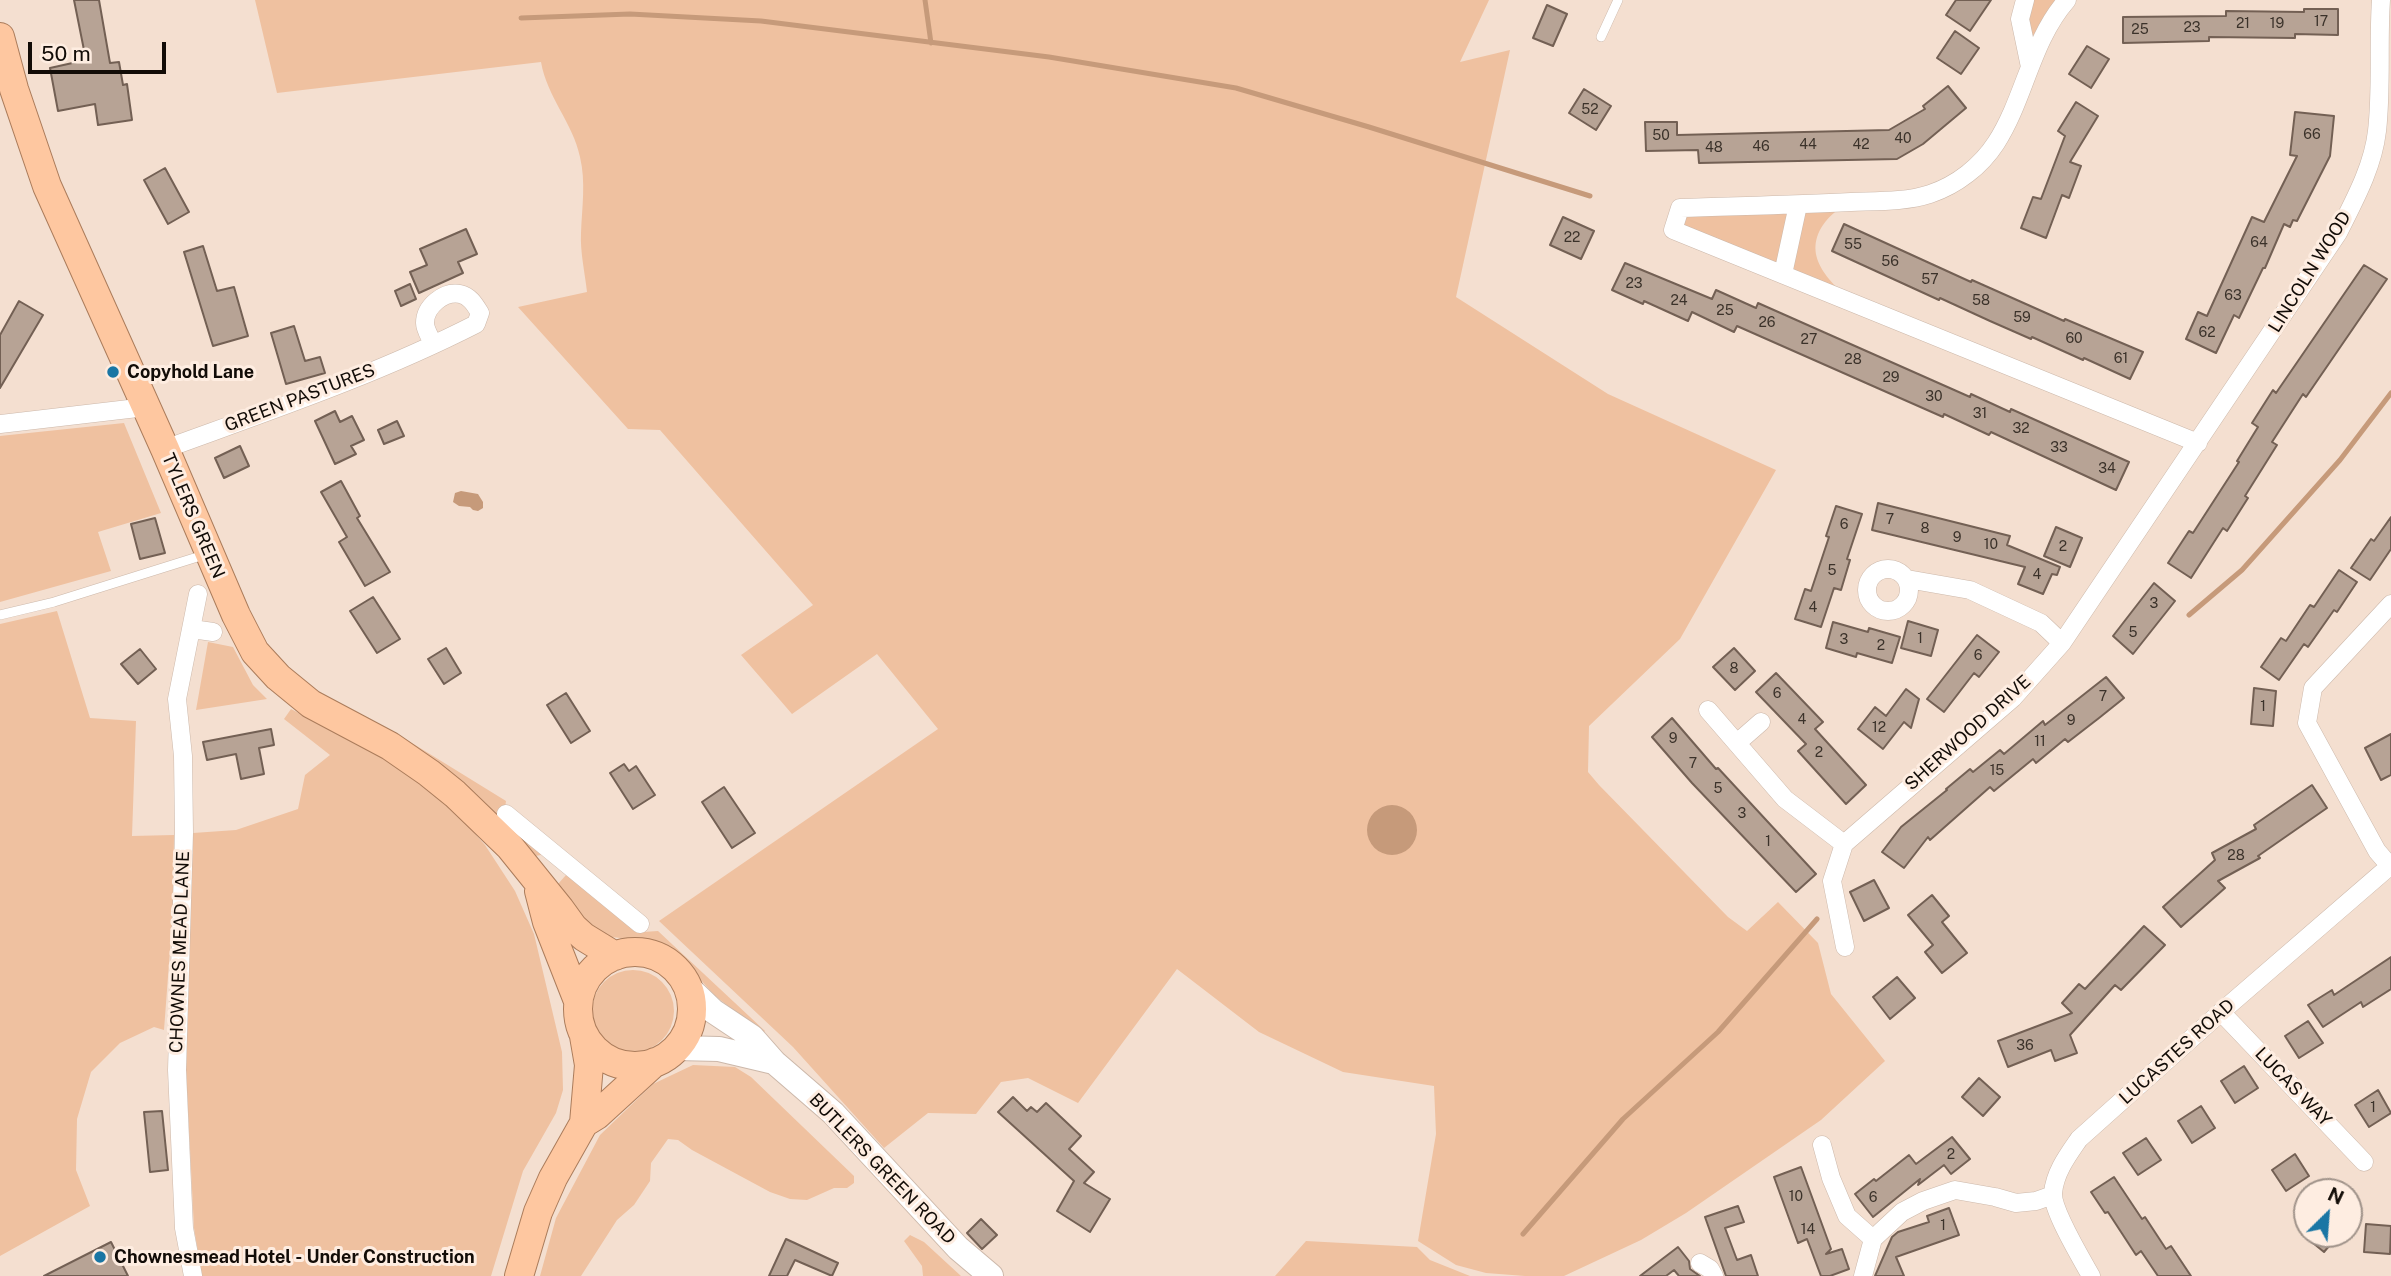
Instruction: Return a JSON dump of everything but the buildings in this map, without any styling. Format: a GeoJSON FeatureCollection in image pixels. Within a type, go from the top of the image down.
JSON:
{"type":"FeatureCollection","features":[{"type":"Feature","properties":{"kind":"highway","name":"TYLERS GREEN"},"geometry":{"type":"LineString","coordinates":[[0,37],[14,89],[47,187],[165,449],[208,553],[256,652],[278,677],[312,704],[379,740],[429,773],[488,823],[573,927],[615,956]]}},
{"type":"Feature","properties":{"kind":"highway","name":"TYLERS GREEN"},"geometry":{"type":"LineString","coordinates":[[537,882],[547,922],[578,1001]]}},
{"type":"Feature","properties":{"kind":"highway"},"geometry":{"type":"LineString","coordinates":[[519,1276],[538,1212],[553,1178],[584,1123],[589,1065],[578,1013],[578,1001],[583,986],[591,973],[615,956],[649,954],[664,961],[677,972],[686,985],[691,1002],[691,1018],[686,1034],[666,1055],[597,1115],[584,1123]]}},
{"type":"Feature","properties":{"kind":"highway"},"geometry":{"type":"LineString","coordinates":[[584,1036],[594,1049],[623,1065],[639,1066],[666,1055]]}},
{"type":"Feature","properties":{"kind":"main road","name":"BUTLERS GREEN ROAD"},"geometry":{"type":"LineString","coordinates":[[686,985],[713,1011],[752,1037],[774,1062],[833,1113],[958,1248],[991,1276]]}},
{"type":"Feature","properties":{"kind":"main road","name":"BUTLERS GREEN ROAD"},"geometry":{"type":"LineString","coordinates":[[666,1055],[719,1049],[774,1062]]}},
{"type":"Feature","properties":{"kind":"street"},"geometry":{"type":"LineString","coordinates":[[2025,0],[2020,19],[2030,67]]}},
{"type":"Feature","properties":{"kind":"street"},"geometry":{"type":"LineString","coordinates":[[2067,0],[2057,10],[1997,142],[1982,161],[1957,182],[1929,195],[1890,201],[1681,208],[1674,230],[2194,450]]}},
{"type":"Feature","properties":{"kind":"street","name":"LINCOLN WOOD"},"geometry":{"type":"LineString","coordinates":[[2194,450],[2337,233],[2356,197],[2370,161],[2377,132],[2381,0]]}},
{"type":"Feature","properties":{"kind":"street"},"geometry":{"type":"LineString","coordinates":[[1783,274],[1798,205]]}},
{"type":"Feature","properties":{"kind":"street","name":"GREEN PASTURES"},"geometry":{"type":"LineString","coordinates":[[165,449],[313,395],[433,344]]}},
{"type":"Feature","properties":{"kind":"street"},"geometry":{"type":"LineString","coordinates":[[0,424],[146,407]]}},
{"type":"Feature","properties":{"kind":"street","name":"SHERWOOD DRIVE"},"geometry":{"type":"LineString","coordinates":[[1844,844],[2013,698],[2062,643],[2194,450]]}},
{"type":"Feature","properties":{"kind":"street"},"geometry":{"type":"LineString","coordinates":[[1907,579],[1970,590],[2041,623],[2062,643]]}},
{"type":"Feature","properties":{"kind":"street","name":"CHOWNES MEAD LANE"},"geometry":{"type":"LineString","coordinates":[[193,1276],[184,1228],[176,1029],[184,833],[183,756],[177,699],[198,594]]}},
{"type":"Feature","properties":{"kind":"street"},"geometry":{"type":"LineString","coordinates":[[2390,866],[2377,851],[2307,723],[2312,688],[2391,604]]}},
{"type":"Feature","properties":{"kind":"street"},"geometry":{"type":"LineString","coordinates":[[192,629],[213,632]]}},
{"type":"Feature","properties":{"kind":"street"},"geometry":{"type":"LineString","coordinates":[[1708,710],[1785,799],[1844,844],[1832,881],[1845,947]]}},
{"type":"Feature","properties":{"kind":"street"},"geometry":{"type":"LineString","coordinates":[[1737,743],[1761,722]]}},
{"type":"Feature","properties":{"kind":"street"},"geometry":{"type":"LineString","coordinates":[[506,814],[640,923]]}},
{"type":"Feature","properties":{"kind":"street"},"geometry":{"type":"LineString","coordinates":[[537,882],[566,862]]}},
{"type":"Feature","properties":{"kind":"street","name":"LUCASTES ROAD"},"geometry":{"type":"LineString","coordinates":[[2053,1195],[2062,1164],[2079,1139],[2390,866]]}},
{"type":"Feature","properties":{"kind":"street","name":"LUCAS WAY"},"geometry":{"type":"LineString","coordinates":[[2221,1012],[2364,1163]]}},
{"type":"Feature","properties":{"kind":"street"},"geometry":{"type":"LineString","coordinates":[[1822,1145],[1831,1178],[1847,1216],[1873,1238]]}},
{"type":"Feature","properties":{"kind":"street"},"geometry":{"type":"LineString","coordinates":[[1863,1276],[1873,1238],[1902,1212],[1923,1201],[1955,1190],[2016,1203],[2053,1195],[2069,1239],[2091,1276]]}},
{"type":"Feature","properties":{"kind":"street"},"geometry":{"type":"LineString","coordinates":[[1700,1263],[1710,1269],[1714,1276]]}},
{"type":"Feature","properties":{"kind":"lane"},"geometry":{"type":"LineString","coordinates":[[1601,37],[1618,0]]}},
{"type":"Feature","properties":{"kind":"lane"},"geometry":{"type":"LineString","coordinates":[[0,615],[54,602],[208,553]]}},
{"type":"Feature","properties":{"kind":"shaded area"},"geometry":{"type":"Polygon","coordinates":[[[255,0],[1489,0],[1460,62],[1510,50],[1456,297],[1608,394],[1776,470],[1680,639],[1589,726],[1588,772],[1728,917],[1747,931],[1778,902],[1818,943],[1831,994],[1885,1061],[1821,1120],[1686,1213],[1641,1240],[1564,1276],[1486,1273],[1456,1265],[1418,1241],[1436,1134],[1434,1086],[1343,1072],[1259,1032],[1177,969],[1078,1103],[1028,1078],[1001,1082],[976,1114],[928,1113],[884,1148],[793,1047],[659,921],[938,729],[877,654],[792,714],[741,655],[813,605],[660,430],[628,429],[518,307],[587,292],[581,248],[582,166],[577,145],[549,87],[541,62],[277,93],[255,0]]]}},
{"type":"Feature","properties":{"kind":"shaded area"},"geometry":{"type":"Polygon","coordinates":[[[2025,0],[2067,0],[2035,55],[2025,0]]]}},
{"type":"Feature","properties":{"kind":"shaded area"},"geometry":{"type":"Polygon","coordinates":[[[1847,202],[1823,225],[1815,248],[1822,269],[1854,304],[1673,230],[1680,208],[1847,202]]]}},
{"type":"Feature","properties":{"kind":"shaded area"},"geometry":{"type":"Polygon","coordinates":[[[124,423],[161,513],[98,532],[111,571],[0,602],[0,436],[124,423]]]}},
{"type":"Feature","properties":{"kind":"shaded area"},"geometry":{"type":"Polygon","coordinates":[[[461,491],[478,494],[483,508],[473,510],[453,502],[455,493],[461,491]]]}},
{"type":"Feature","properties":{"kind":"shaded area"},"geometry":{"type":"Polygon","coordinates":[[[57,611],[90,718],[136,721],[132,836],[174,835],[173,910],[164,1030],[154,1027],[120,1043],[91,1072],[77,1119],[76,1170],[90,1206],[0,1256],[0,624],[57,611]]]}},
{"type":"Feature","properties":{"kind":"shaded area"},"geometry":{"type":"Polygon","coordinates":[[[208,642],[233,647],[253,685],[267,699],[196,710],[208,642]]]}},
{"type":"Feature","properties":{"kind":"shaded area"},"geometry":{"type":"Polygon","coordinates":[[[291,709],[385,758],[446,801],[485,845],[515,891],[534,934],[562,1052],[563,1090],[556,1113],[523,1171],[491,1276],[202,1276],[194,1228],[186,1070],[193,833],[236,830],[298,809],[305,775],[330,755],[284,719],[291,709]]]}},
{"type":"Feature","properties":{"kind":"shaded area"},"geometry":{"type":"Polygon","coordinates":[[[399,735],[506,801],[505,808],[542,851],[541,855],[535,856],[399,735]]]}},
{"type":"Feature","properties":{"kind":"shaded area"},"geometry":{"type":"Polygon","coordinates":[[[1392,805],[1410,812],[1417,830],[1410,848],[1392,855],[1374,848],[1367,830],[1374,812],[1392,805]]]}},
{"type":"Feature","properties":{"kind":"shaded area"},"geometry":{"type":"Polygon","coordinates":[[[566,875],[579,878],[643,932],[658,931],[765,1031],[763,1033],[714,995],[679,955],[667,947],[650,941],[601,936],[588,928],[559,890],[558,884],[566,875]]]}},
{"type":"Feature","properties":{"kind":"shaded area"},"geometry":{"type":"Polygon","coordinates":[[[633,970],[649,973],[662,982],[671,995],[674,1011],[671,1027],[662,1040],[649,1049],[633,1052],[617,1049],[604,1040],[595,1027],[592,1011],[595,995],[604,982],[617,973],[633,970]]]}},
{"type":"Feature","properties":{"kind":"shaded area"},"geometry":{"type":"Polygon","coordinates":[[[693,1065],[735,1067],[751,1077],[854,1176],[854,1183],[847,1188],[834,1188],[807,1200],[790,1199],[770,1192],[678,1140],[668,1139],[651,1163],[650,1181],[634,1205],[617,1220],[581,1276],[540,1276],[556,1218],[600,1135],[653,1084],[693,1065]]]}},
{"type":"Feature","properties":{"kind":"shaded area"},"geometry":{"type":"Polygon","coordinates":[[[910,1235],[924,1242],[961,1276],[923,1276],[922,1266],[904,1241],[910,1235]]]}},
{"type":"Feature","properties":{"kind":"shaded area"},"geometry":{"type":"Polygon","coordinates":[[[1306,1241],[1417,1247],[1430,1260],[1470,1276],[1275,1276],[1306,1241]]]}},
{"type":"Feature","properties":{"kind":"waterway"},"geometry":{"type":"LineString","coordinates":[[925,0],[931,43]]}},
{"type":"Feature","properties":{"kind":"waterway"},"geometry":{"type":"LineString","coordinates":[[521,18],[630,14],[761,21],[1049,57],[1236,88],[1590,196]]}},
{"type":"Feature","properties":{"kind":"waterway"},"geometry":{"type":"LineString","coordinates":[[2189,615],[2242,570],[2340,460],[2391,393]]}},
{"type":"Feature","properties":{"kind":"waterway"},"geometry":{"type":"LineString","coordinates":[[1523,1234],[1623,1119],[1718,1032],[1817,919]]}},
{"type":"Feature","properties":{"kind":"place","name":"Copyhold Lane"},"geometry":{"type":"Point","coordinates":[113,372]}},
{"type":"Feature","properties":{"kind":"place","name":"Chownesmead Hotel - Under Construction"},"geometry":{"type":"Point","coordinates":[100,1257]}}]}
